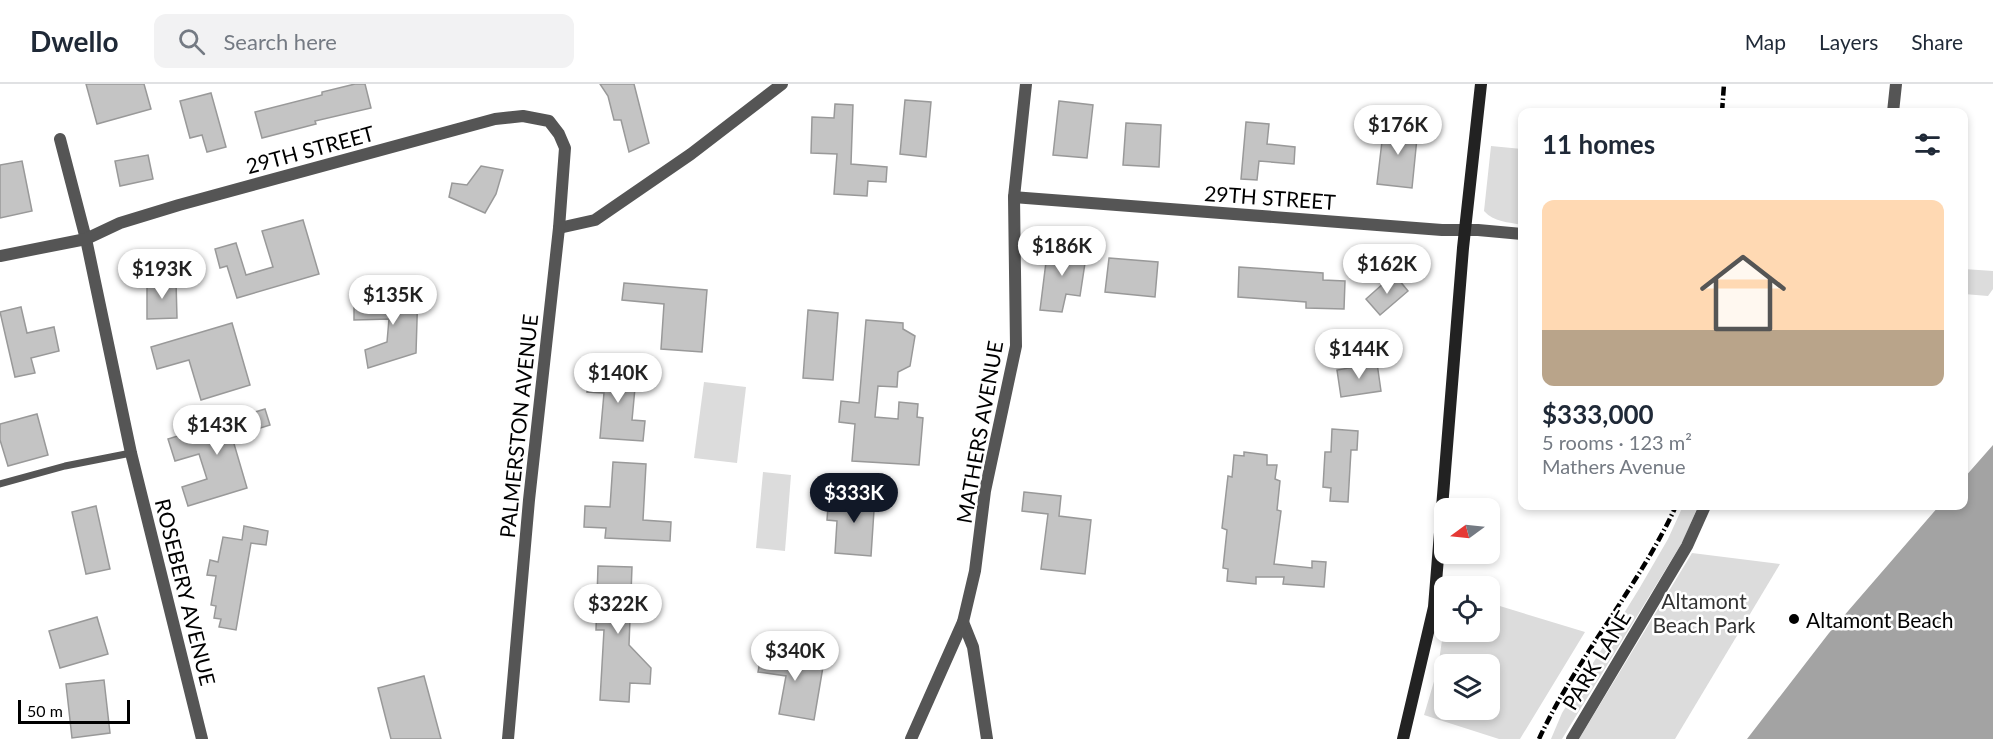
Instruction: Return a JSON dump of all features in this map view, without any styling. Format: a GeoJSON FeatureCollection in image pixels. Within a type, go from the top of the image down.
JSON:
{"type":"FeatureCollection","features":[{"type":"Feature","properties":{"kind":"main road"},"geometry":{"type":"LineString","coordinates":[[1402,739],[1434,607],[1465,230],[1480,84]]}},
{"type":"Feature","properties":{"kind":"street"},"geometry":{"type":"LineString","coordinates":[[559,228],[595,220],[691,154],[782,84]]}},
{"type":"Feature","properties":{"kind":"street","name":"MATHERS AVENUE"},"geometry":{"type":"LineString","coordinates":[[911,739],[963,622],[975,571],[985,491],[1016,346],[1014,197],[1026,84]]}},
{"type":"Feature","properties":{"kind":"street"},"geometry":{"type":"LineString","coordinates":[[1893,108],[1896,84]]}},
{"type":"Feature","properties":{"kind":"street","name":"29TH STREET"},"geometry":{"type":"LineString","coordinates":[[0,256],[86,239],[120,223],[179,205],[495,119],[523,116],[549,121]]}},
{"type":"Feature","properties":{"kind":"street","name":"PALMERSTON AVENUE"},"geometry":{"type":"LineString","coordinates":[[507,739],[529,500],[559,228],[565,148],[559,134],[549,121]]}},
{"type":"Feature","properties":{"kind":"street","name":"ROSEBERY AVENUE"},"geometry":{"type":"LineString","coordinates":[[60,139],[86,239],[131,453],[202,739]]}},
{"type":"Feature","properties":{"kind":"street","name":"29TH STREET"},"geometry":{"type":"LineString","coordinates":[[1014,197],[1442,230],[1518,234]]}},
{"type":"Feature","properties":{"kind":"street","name":"PARK LANE"},"geometry":{"type":"LineString","coordinates":[[1572,739],[1687,546],[1703,510]]}},
{"type":"Feature","properties":{"kind":"street"},"geometry":{"type":"LineString","coordinates":[[963,622],[973,647],[987,739]]}},
{"type":"Feature","properties":{"kind":"lane"},"geometry":{"type":"LineString","coordinates":[[0,484],[65,466],[131,453]]}},
{"type":"Feature","properties":{"kind":"green space"},"geometry":{"type":"Polygon","coordinates":[[[1491,146],[1518,149],[1518,224],[1497,219],[1484,211],[1491,146]]]}},
{"type":"Feature","properties":{"kind":"green space"},"geometry":{"type":"Polygon","coordinates":[[[1968,269],[1993,271],[1993,289],[1988,296],[1968,294],[1968,269]]]}},
{"type":"Feature","properties":{"kind":"green space"},"geometry":{"type":"Polygon","coordinates":[[[704,382],[746,387],[737,463],[694,458],[704,382]]]}},
{"type":"Feature","properties":{"kind":"green space"},"geometry":{"type":"Polygon","coordinates":[[[763,472],[791,475],[785,551],[756,548],[763,472]]]}},
{"type":"Feature","properties":{"kind":"green space"},"geometry":{"type":"Polygon","coordinates":[[[1681,510],[1696,510],[1683,541],[1562,739],[1551,739],[1562,713],[1668,539],[1681,510]]]}},
{"type":"Feature","properties":{"kind":"green space","name":"Altamont Beach Park"},"geometry":{"type":"Polygon","coordinates":[[[1692,553],[1780,564],[1675,739],[1579,739],[1692,553]]]}},
{"type":"Feature","properties":{"kind":"green space"},"geometry":{"type":"Polygon","coordinates":[[[1500,606],[1585,632],[1520,739],[1499,739],[1440,720],[1500,720],[1500,654],[1440,654],[1442,642],[1500,642],[1500,606]]]}},
{"type":"Feature","properties":{"kind":"green space"},"geometry":{"type":"Polygon","coordinates":[[[1434,681],[1434,718],[1424,715],[1434,681]]]}},
{"type":"Feature","properties":{"kind":"shaded area"},"geometry":{"type":"Polygon","coordinates":[[[1993,445],[1993,739],[1747,739],[1829,633],[1936,510],[1968,510],[1968,473],[1993,445]]]}},
{"type":"Feature","properties":{"kind":"building"},"geometry":{"type":"Polygon","coordinates":[[[86,84],[144,84],[151,109],[97,124],[86,84]]]}},
{"type":"Feature","properties":{"kind":"building"},"geometry":{"type":"Polygon","coordinates":[[[355,84],[365,84],[371,108],[315,121],[316,124],[262,138],[255,112],[355,84]]]}},
{"type":"Feature","properties":{"kind":"building"},"geometry":{"type":"Polygon","coordinates":[[[600,84],[634,84],[649,143],[629,152],[621,120],[614,120],[608,96],[600,84]]]}},
{"type":"Feature","properties":{"kind":"building"},"geometry":{"type":"Polygon","coordinates":[[[211,93],[226,147],[207,152],[202,135],[190,138],[180,101],[211,93]]]}},
{"type":"Feature","properties":{"kind":"building"},"geometry":{"type":"Polygon","coordinates":[[[905,100],[931,102],[926,157],[900,154],[905,100]]]}},
{"type":"Feature","properties":{"kind":"building"},"geometry":{"type":"Polygon","coordinates":[[[1059,101],[1093,105],[1087,158],[1053,155],[1059,101]]]}},
{"type":"Feature","properties":{"kind":"building"},"geometry":{"type":"Polygon","coordinates":[[[835,104],[853,105],[851,164],[887,167],[886,182],[868,181],[867,196],[834,194],[837,154],[811,153],[812,117],[834,118],[835,104]]]}},
{"type":"Feature","properties":{"kind":"building"},"geometry":{"type":"Polygon","coordinates":[[[1246,122],[1269,124],[1267,144],[1295,147],[1294,164],[1259,161],[1257,180],[1241,179],[1246,122]]]}},
{"type":"Feature","properties":{"kind":"building"},"geometry":{"type":"Polygon","coordinates":[[[1126,123],[1161,125],[1159,167],[1123,165],[1126,123]]]}},
{"type":"Feature","properties":{"kind":"building"},"geometry":{"type":"Polygon","coordinates":[[[1384,124],[1418,128],[1412,188],[1377,184],[1384,124]]]}},
{"type":"Feature","properties":{"kind":"building"},"geometry":{"type":"Polygon","coordinates":[[[148,155],[153,179],[120,186],[115,161],[148,155]]]}},
{"type":"Feature","properties":{"kind":"building"},"geometry":{"type":"Polygon","coordinates":[[[22,161],[32,211],[0,218],[0,165],[22,161]]]}},
{"type":"Feature","properties":{"kind":"building"},"geometry":{"type":"Polygon","coordinates":[[[481,166],[503,170],[496,194],[485,213],[449,197],[452,183],[467,185],[481,166]]]}},
{"type":"Feature","properties":{"kind":"building"},"geometry":{"type":"Polygon","coordinates":[[[303,220],[319,274],[237,298],[227,266],[220,268],[215,249],[236,243],[246,275],[273,267],[262,231],[303,220]]]}},
{"type":"Feature","properties":{"kind":"building"},"geometry":{"type":"Polygon","coordinates":[[[1048,246],[1087,250],[1080,296],[1066,294],[1062,312],[1040,310],[1048,246]]]}},
{"type":"Feature","properties":{"kind":"building"},"geometry":{"type":"Polygon","coordinates":[[[1109,258],[1158,262],[1155,297],[1105,292],[1109,258]]]}},
{"type":"Feature","properties":{"kind":"building"},"geometry":{"type":"Polygon","coordinates":[[[1239,267],[1323,273],[1323,280],[1345,281],[1344,309],[1306,308],[1306,302],[1238,297],[1239,267]]]}},
{"type":"Feature","properties":{"kind":"building"},"geometry":{"type":"Polygon","coordinates":[[[1394,274],[1408,291],[1380,315],[1366,299],[1394,274]]]}},
{"type":"Feature","properties":{"kind":"building"},"geometry":{"type":"Polygon","coordinates":[[[176,281],[177,318],[147,319],[147,282],[176,281]]]}},
{"type":"Feature","properties":{"kind":"building"},"geometry":{"type":"Polygon","coordinates":[[[624,283],[707,290],[702,352],[661,349],[664,304],[622,300],[624,283]]]}},
{"type":"Feature","properties":{"kind":"building"},"geometry":{"type":"Polygon","coordinates":[[[418,288],[416,353],[368,368],[365,350],[387,342],[389,319],[354,320],[354,308],[379,304],[397,291],[418,288]]]}},
{"type":"Feature","properties":{"kind":"building"},"geometry":{"type":"Polygon","coordinates":[[[21,307],[27,333],[54,327],[59,351],[31,358],[35,373],[15,377],[0,312],[21,307]]]}},
{"type":"Feature","properties":{"kind":"building"},"geometry":{"type":"Polygon","coordinates":[[[808,310],[838,313],[833,380],[803,378],[808,310]]]}},
{"type":"Feature","properties":{"kind":"building"},"geometry":{"type":"Polygon","coordinates":[[[866,320],[903,323],[903,329],[915,336],[910,366],[898,372],[897,387],[878,386],[875,417],[898,419],[899,402],[918,404],[917,417],[923,418],[919,465],[852,461],[855,424],[839,422],[841,401],[859,403],[866,320]]]}},
{"type":"Feature","properties":{"kind":"building"},"geometry":{"type":"Polygon","coordinates":[[[232,323],[250,385],[201,400],[189,360],[157,369],[151,347],[232,323]]]}},
{"type":"Feature","properties":{"kind":"building"},"geometry":{"type":"Polygon","coordinates":[[[1377,363],[1381,391],[1341,397],[1337,370],[1377,363]]]}},
{"type":"Feature","properties":{"kind":"building"},"geometry":{"type":"Polygon","coordinates":[[[589,371],[648,376],[647,389],[635,388],[632,420],[645,421],[643,441],[600,438],[604,393],[587,392],[589,371]]]}},
{"type":"Feature","properties":{"kind":"building"},"geometry":{"type":"Polygon","coordinates":[[[265,409],[270,425],[232,437],[247,488],[188,506],[182,487],[207,479],[199,454],[175,461],[168,439],[265,409]]]}},
{"type":"Feature","properties":{"kind":"building"},"geometry":{"type":"Polygon","coordinates":[[[37,414],[48,455],[8,466],[0,440],[0,424],[37,414]]]}},
{"type":"Feature","properties":{"kind":"building"},"geometry":{"type":"Polygon","coordinates":[[[1332,429],[1358,431],[1357,450],[1351,450],[1348,502],[1330,501],[1331,488],[1323,487],[1325,452],[1331,452],[1332,429]]]}},
{"type":"Feature","properties":{"kind":"building"},"geometry":{"type":"Polygon","coordinates":[[[1244,452],[1267,455],[1267,465],[1277,465],[1275,479],[1280,481],[1277,510],[1281,511],[1274,564],[1312,568],[1312,561],[1326,562],[1324,587],[1283,584],[1284,577],[1256,577],[1256,584],[1227,581],[1228,569],[1223,568],[1227,530],[1222,528],[1228,476],[1232,477],[1234,455],[1244,456],[1244,452]]]}},
{"type":"Feature","properties":{"kind":"building"},"geometry":{"type":"Polygon","coordinates":[[[613,462],[646,464],[643,520],[671,522],[670,541],[605,538],[606,528],[584,527],[585,506],[610,507],[613,462]]]}},
{"type":"Feature","properties":{"kind":"building"},"geometry":{"type":"Polygon","coordinates":[[[1024,492],[1061,496],[1059,516],[1091,520],[1085,574],[1041,569],[1048,514],[1022,511],[1024,492]]]}},
{"type":"Feature","properties":{"kind":"building"},"geometry":{"type":"Polygon","coordinates":[[[842,493],[875,495],[871,556],[835,553],[837,521],[827,520],[828,506],[841,507],[842,493]]]}},
{"type":"Feature","properties":{"kind":"building"},"geometry":{"type":"Polygon","coordinates":[[[96,506],[110,569],[86,574],[72,512],[96,506]]]}},
{"type":"Feature","properties":{"kind":"building"},"geometry":{"type":"Polygon","coordinates":[[[244,526],[268,531],[266,545],[251,543],[236,630],[219,627],[221,619],[214,618],[216,606],[211,605],[216,576],[207,575],[210,560],[218,562],[223,537],[242,540],[244,526]]]}},
{"type":"Feature","properties":{"kind":"building"},"geometry":{"type":"Polygon","coordinates":[[[598,566],[632,567],[629,645],[651,668],[650,684],[630,683],[629,702],[600,700],[604,630],[596,630],[598,566]]]}},
{"type":"Feature","properties":{"kind":"building"},"geometry":{"type":"Polygon","coordinates":[[[97,617],[108,654],[60,668],[49,631],[97,617]]]}},
{"type":"Feature","properties":{"kind":"building"},"geometry":{"type":"Polygon","coordinates":[[[762,650],[824,661],[814,720],[779,714],[786,676],[758,672],[762,650]]]}},
{"type":"Feature","properties":{"kind":"building"},"geometry":{"type":"Polygon","coordinates":[[[424,676],[441,739],[391,739],[378,688],[424,676]]]}},
{"type":"Feature","properties":{"kind":"building"},"geometry":{"type":"Polygon","coordinates":[[[104,680],[110,733],[72,738],[66,684],[104,680]]]}},
{"type":"Feature","properties":{"kind":"railway"},"geometry":{"type":"LineString","coordinates":[[1722,108],[1724,84]]}},
{"type":"Feature","properties":{"kind":"railway"},"geometry":{"type":"LineString","coordinates":[[1539,739],[1571,680],[1644,565],[1674,510]]}},
{"type":"Feature","properties":{"kind":"place","name":"Altamont Beach"},"geometry":{"type":"Point","coordinates":[1794,619]}}]}
